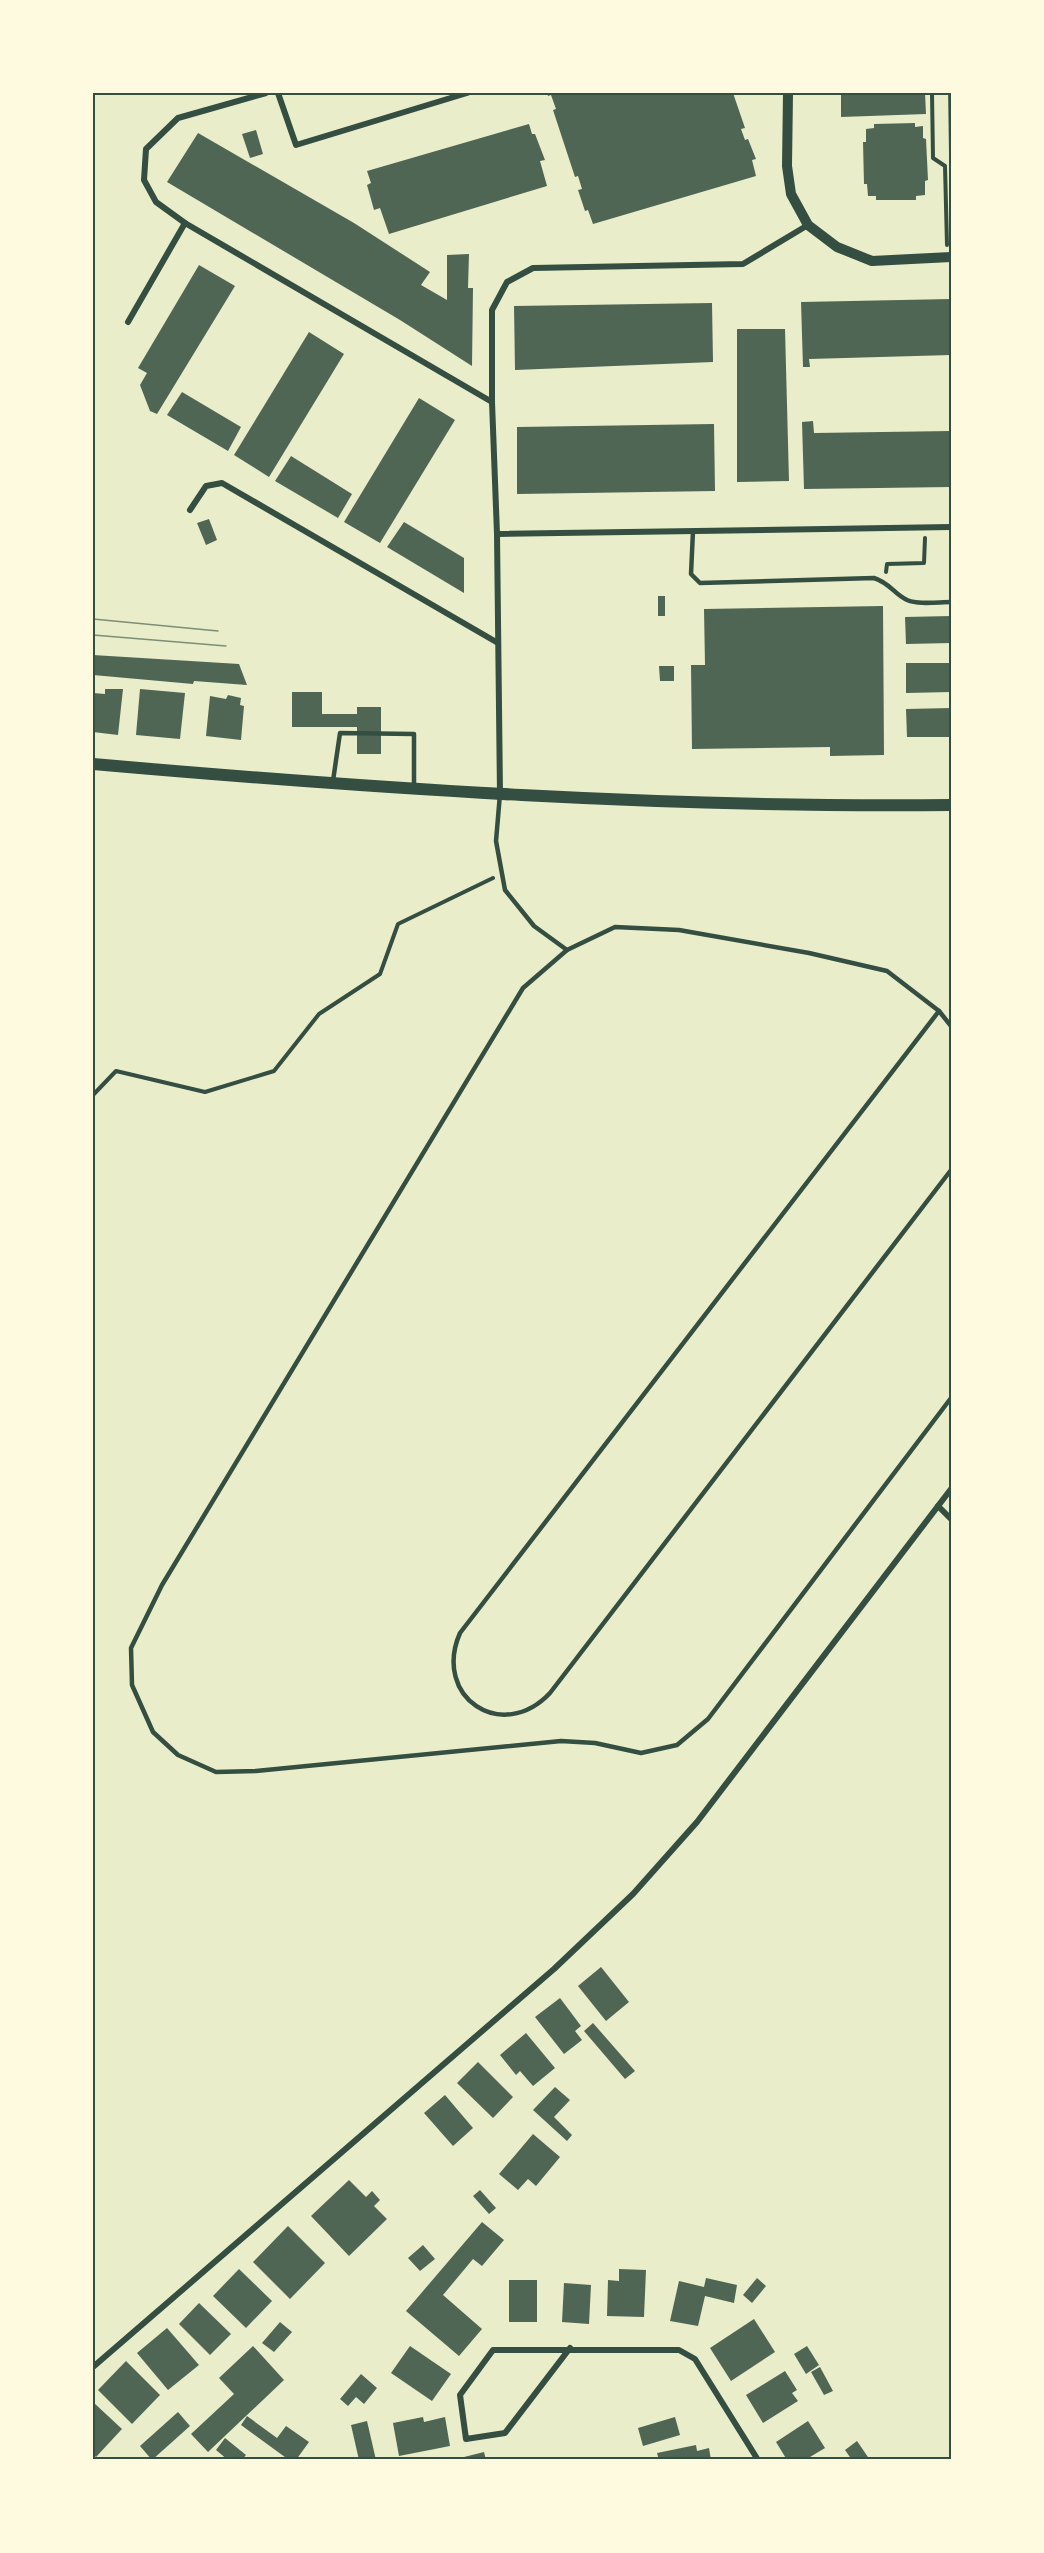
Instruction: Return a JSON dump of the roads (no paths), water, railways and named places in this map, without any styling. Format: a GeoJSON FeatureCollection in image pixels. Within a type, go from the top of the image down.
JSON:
{"type":"FeatureCollection","features":[{"type":"Feature","properties":{"kind":"main road"},"geometry":{"type":"LineString","coordinates":[[93,764],[332,784],[500,794],[840,806],[951,806]]}},
{"type":"Feature","properties":{"kind":"street"},"geometry":{"type":"LineString","coordinates":[[266,93],[178,118],[146,149],[144,180],[156,202],[185,223],[492,402]]}},
{"type":"Feature","properties":{"kind":"street"},"geometry":{"type":"LineString","coordinates":[[278,93],[296,145],[467,93]]}},
{"type":"Feature","properties":{"kind":"street"},"geometry":{"type":"LineString","coordinates":[[788,93],[787,166],[791,194],[808,225],[837,247],[872,261],[949,257]]}},
{"type":"Feature","properties":{"kind":"street"},"geometry":{"type":"LineString","coordinates":[[128,322],[185,223]]}},
{"type":"Feature","properties":{"kind":"street"},"geometry":{"type":"LineString","coordinates":[[500,794],[498,534],[492,402],[492,310],[507,282],[532,268],[743,264],[808,225]]}},
{"type":"Feature","properties":{"kind":"street"},"geometry":{"type":"LineString","coordinates":[[190,510],[206,486],[222,483],[498,643]]}},
{"type":"Feature","properties":{"kind":"street"},"geometry":{"type":"LineString","coordinates":[[498,534],[951,527]]}},
{"type":"Feature","properties":{"kind":"street"},"geometry":{"type":"LineString","coordinates":[[93,2367],[554,1969],[633,1894],[697,1822],[951,1489]]}},
{"type":"Feature","properties":{"kind":"street"},"geometry":{"type":"LineString","coordinates":[[938,1506],[951,1519]]}},
{"type":"Feature","properties":{"kind":"street"},"geometry":{"type":"LineString","coordinates":[[570,2348],[505,2433],[466,2439],[460,2395],[493,2350],[570,2348],[679,2350],[695,2359],[758,2460]]}},
{"type":"Feature","properties":{"kind":"lane"},"geometry":{"type":"LineString","coordinates":[[693,531],[691,574],[700,583],[874,578],[886,582],[906,599],[918,602],[951,602]]}},
{"type":"Feature","properties":{"kind":"lane"},"geometry":{"type":"LineString","coordinates":[[332,784],[340,733],[414,734],[414,789]]}},
{"type":"Feature","properties":{"kind":"lane"},"geometry":{"type":"LineString","coordinates":[[500,794],[496,841],[505,890],[534,926],[567,950]]}},
{"type":"Feature","properties":{"kind":"lane"},"geometry":{"type":"LineString","coordinates":[[951,1026],[939,1011],[887,971],[809,952],[679,930],[615,927],[567,950],[523,988],[162,1585],[131,1648],[132,1685],[153,1732],[178,1755],[216,1772],[256,1771],[561,1742],[595,1743],[641,1753],[677,1745],[708,1719],[951,1398]]}},
{"type":"Feature","properties":{"kind":"lane"},"geometry":{"type":"LineString","coordinates":[[939,1011],[460,1633],[454,1647],[452,1661],[455,1678],[463,1694],[473,1704],[492,1713],[513,1715],[534,1707],[550,1693],[951,1170]]}},
{"type":"Feature","properties":{"kind":"tram line"},"geometry":{"type":"LineString","coordinates":[[93,619],[218,631]]}},
{"type":"Feature","properties":{"kind":"tram line"},"geometry":{"type":"LineString","coordinates":[[93,635],[226,646]]}}]}
